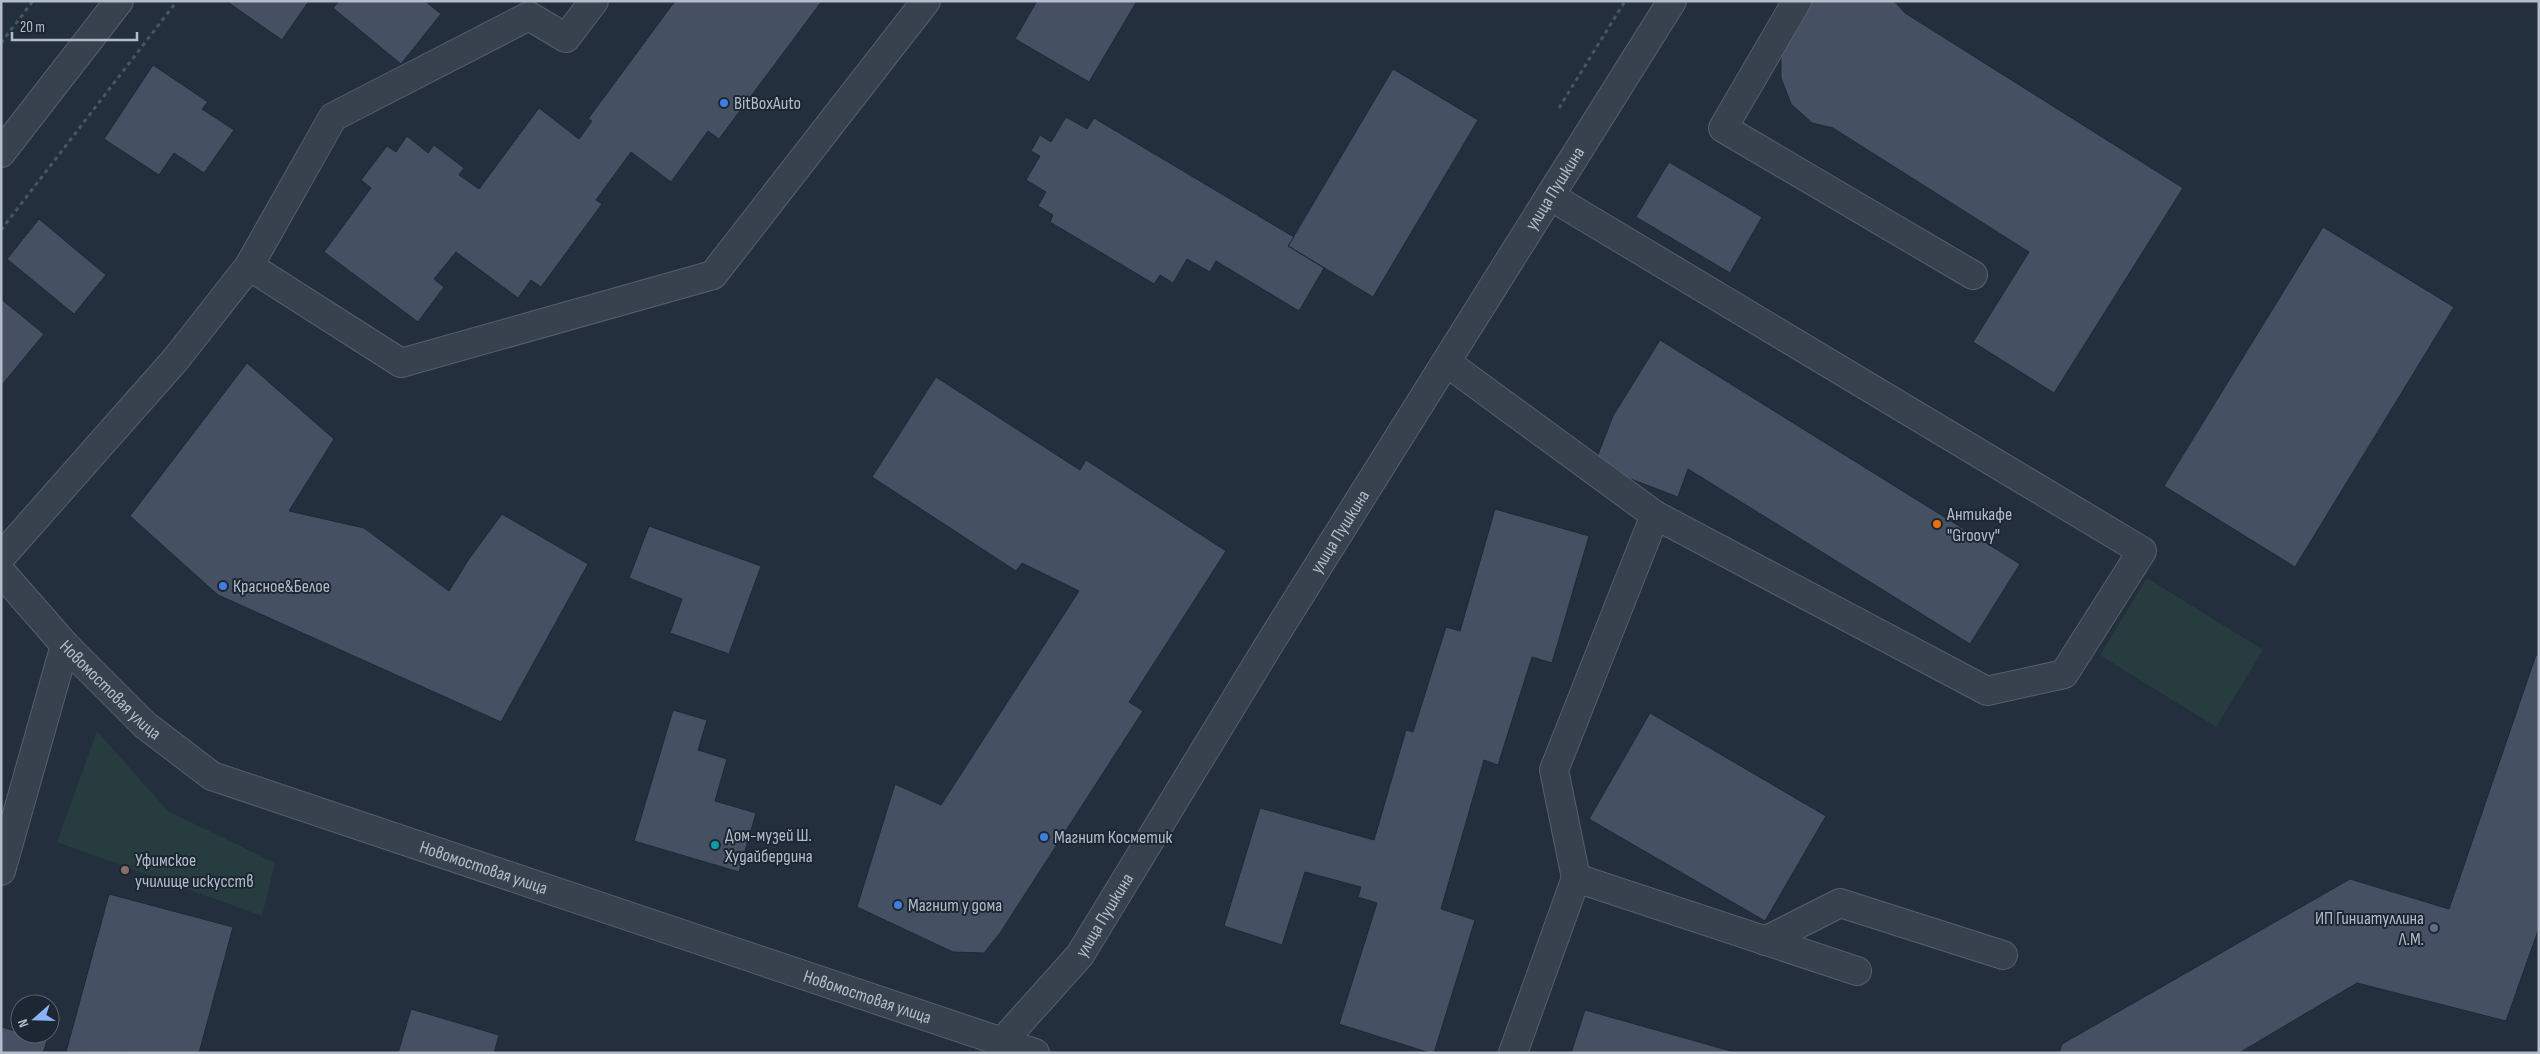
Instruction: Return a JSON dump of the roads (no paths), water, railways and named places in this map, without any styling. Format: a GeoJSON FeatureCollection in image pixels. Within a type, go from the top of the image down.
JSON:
{"type":"FeatureCollection","features":[{"type":"Feature","properties":{"kind":"street"},"geometry":{"type":"LineString","coordinates":[[1,153],[118,1]]}},
{"type":"Feature","properties":{"kind":"street"},"geometry":{"type":"LineString","coordinates":[[1,557],[176,359],[249,266],[333,117],[529,16],[566,38],[594,1]]}},
{"type":"Feature","properties":{"kind":"street"},"geometry":{"type":"LineString","coordinates":[[249,266],[401,363],[714,275],[926,1]]}},
{"type":"Feature","properties":{"kind":"street","name":"улица Пушкина"},"geometry":{"type":"LineString","coordinates":[[1000,1047],[1080,955],[1446,362],[1672,1]]}},
{"type":"Feature","properties":{"kind":"street"},"geometry":{"type":"LineString","coordinates":[[1797,1],[1723,128],[1973,275]]}},
{"type":"Feature","properties":{"kind":"street"},"geometry":{"type":"LineString","coordinates":[[1446,362],[1655,515],[1987,691],[2064,674],[2142,551],[1550,196]]}},
{"type":"Feature","properties":{"kind":"street"},"geometry":{"type":"LineString","coordinates":[[1513,1053],[1576,878],[1554,770],[1655,515]]}},
{"type":"Feature","properties":{"kind":"street","name":"Новомостовая улица"},"geometry":{"type":"LineString","coordinates":[[1,572],[65,645],[145,725],[212,776],[1000,1047],[1036,1053]]}},
{"type":"Feature","properties":{"kind":"street"},"geometry":{"type":"LineString","coordinates":[[1,871],[65,645]]}},
{"type":"Feature","properties":{"kind":"street"},"geometry":{"type":"LineString","coordinates":[[1576,878],[1857,972]]}},
{"type":"Feature","properties":{"kind":"street"},"geometry":{"type":"LineString","coordinates":[[1765,941],[1840,903],[2003,955]]}},
{"type":"Feature","properties":{"kind":"place","name":"BitBoxAuto"},"geometry":{"type":"Point","coordinates":[724,103]}},
{"type":"Feature","properties":{"kind":"place","name":"Антикафе \"Groovy\""},"geometry":{"type":"Point","coordinates":[1937,524]}},
{"type":"Feature","properties":{"kind":"place","name":"Красное&Белое"},"geometry":{"type":"Point","coordinates":[223,586]}},
{"type":"Feature","properties":{"kind":"place","name":"Магнит Косметик"},"geometry":{"type":"Point","coordinates":[1044,837]}},
{"type":"Feature","properties":{"kind":"place","name":"Дом-музей Ш. Худайбердина"},"geometry":{"type":"Point","coordinates":[715,845]}},
{"type":"Feature","properties":{"kind":"place","name":"Уфимское училище искусств"},"geometry":{"type":"Point","coordinates":[125,870]}},
{"type":"Feature","properties":{"kind":"place","name":"Магнит у дома"},"geometry":{"type":"Point","coordinates":[898,905]}},
{"type":"Feature","properties":{"kind":"place","name":"ИП Гиниатуллина Л.М."},"geometry":{"type":"Point","coordinates":[2434,928]}}]}
